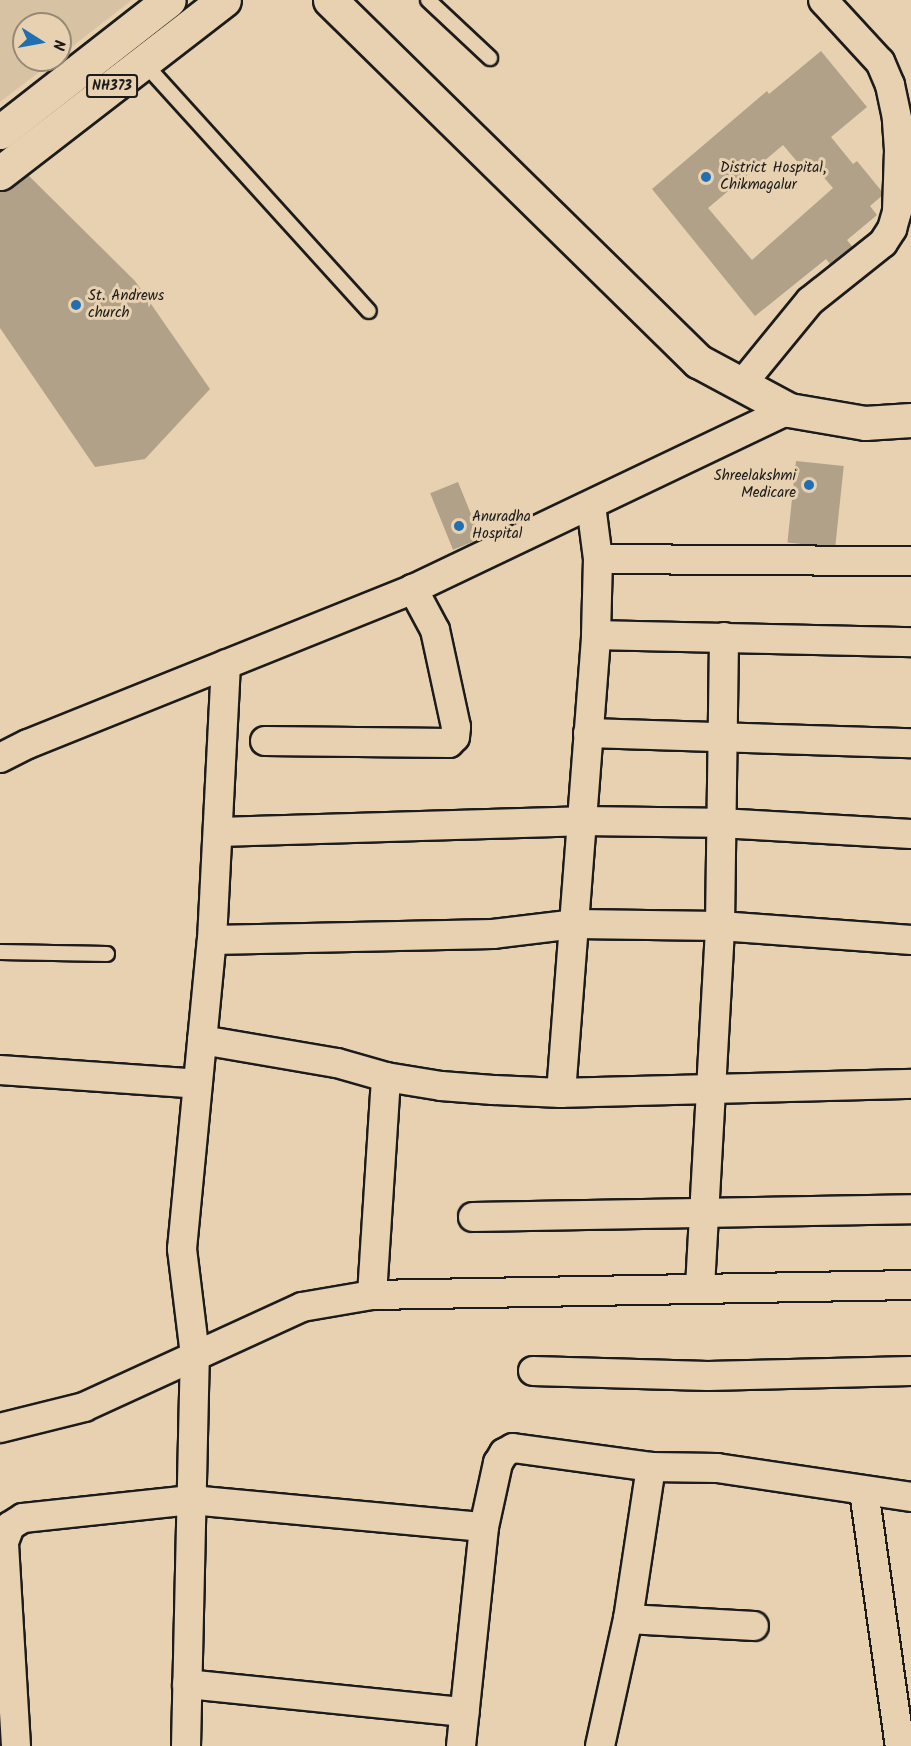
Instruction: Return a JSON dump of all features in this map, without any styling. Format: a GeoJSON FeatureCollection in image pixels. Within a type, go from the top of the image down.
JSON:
{"type":"FeatureCollection","features":[{"type":"Feature","properties":{"kind":"main road","name":"NH373"},"geometry":{"type":"LineString","coordinates":[[0,132],[170,0]]}},
{"type":"Feature","properties":{"kind":"main road","name":"NH373"},"geometry":{"type":"LineString","coordinates":[[0,173],[224,0]]}},
{"type":"Feature","properties":{"kind":"main road"},"geometry":{"type":"LineString","coordinates":[[330,0],[698,361],[789,410],[865,423],[911,420]]}},
{"type":"Feature","properties":{"kind":"street"},"geometry":{"type":"LineString","coordinates":[[742,384],[810,301],[883,243],[892,229],[897,211],[898,140],[890,85],[880,62],[823,0]]}},
{"type":"Feature","properties":{"kind":"street"},"geometry":{"type":"LineString","coordinates":[[0,758],[28,744],[413,589],[789,410]]}},
{"type":"Feature","properties":{"kind":"street"},"geometry":{"type":"LineString","coordinates":[[561,1093],[576,924],[581,821],[596,635],[598,559],[591,505]]}},
{"type":"Feature","properties":{"kind":"street"},"geometry":{"type":"LineString","coordinates":[[598,559],[911,561]]}},
{"type":"Feature","properties":{"kind":"street"},"geometry":{"type":"LineString","coordinates":[[265,741],[449,743],[456,737],[456,726],[435,630],[413,589]]}},
{"type":"Feature","properties":{"kind":"street"},"geometry":{"type":"LineString","coordinates":[[596,635],[911,642]]}},
{"type":"Feature","properties":{"kind":"street"},"geometry":{"type":"LineString","coordinates":[[700,1287],[713,1090],[720,926],[724,637]]}},
{"type":"Feature","properties":{"kind":"street"},"geometry":{"type":"LineString","coordinates":[[186,1746],[195,1355],[182,1249],[212,940],[226,664]]}},
{"type":"Feature","properties":{"kind":"street"},"geometry":{"type":"LineString","coordinates":[[588,733],[911,743]]}},
{"type":"Feature","properties":{"kind":"street"},"geometry":{"type":"LineString","coordinates":[[218,832],[581,821],[720,824],[911,834]]}},
{"type":"Feature","properties":{"kind":"street"},"geometry":{"type":"LineString","coordinates":[[212,940],[493,934],[576,924],[720,926],[911,940]]}},
{"type":"Feature","properties":{"kind":"street"},"geometry":{"type":"LineString","coordinates":[[202,1040],[337,1062],[386,1077],[441,1086],[561,1093],[911,1084]]}},
{"type":"Feature","properties":{"kind":"street"},"geometry":{"type":"LineString","coordinates":[[0,1070],[198,1084]]}},
{"type":"Feature","properties":{"kind":"street"},"geometry":{"type":"LineString","coordinates":[[372,1295],[386,1077]]}},
{"type":"Feature","properties":{"kind":"street"},"geometry":{"type":"LineString","coordinates":[[473,1218],[705,1211],[911,1209]]}},
{"type":"Feature","properties":{"kind":"street"},"geometry":{"type":"LineString","coordinates":[[0,1428],[84,1407],[302,1307],[372,1295],[700,1287],[911,1285]]}},
{"type":"Feature","properties":{"kind":"street"},"geometry":{"type":"LineString","coordinates":[[533,1371],[708,1376],[911,1371]]}},
{"type":"Feature","properties":{"kind":"street"},"geometry":{"type":"LineString","coordinates":[[461,1746],[484,1527],[498,1463],[504,1453],[513,1448],[651,1467],[717,1468],[911,1497]]}},
{"type":"Feature","properties":{"kind":"street"},"geometry":{"type":"LineString","coordinates":[[600,1746],[628,1619],[651,1467]]}},
{"type":"Feature","properties":{"kind":"street"},"geometry":{"type":"LineString","coordinates":[[864,1491],[900,1746]]}},
{"type":"Feature","properties":{"kind":"street"},"geometry":{"type":"LineString","coordinates":[[16,1746],[4,1542],[10,1526],[23,1518],[191,1500],[484,1527]]}},
{"type":"Feature","properties":{"kind":"street"},"geometry":{"type":"LineString","coordinates":[[628,1619],[754,1626]]}},
{"type":"Feature","properties":{"kind":"street"},"geometry":{"type":"LineString","coordinates":[[187,1684],[465,1712]]}},
{"type":"Feature","properties":{"kind":"lane"},"geometry":{"type":"LineString","coordinates":[[428,0],[490,58]]}},
{"type":"Feature","properties":{"kind":"lane"},"geometry":{"type":"LineString","coordinates":[[143,62],[369,311]]}},
{"type":"Feature","properties":{"kind":"lane"},"geometry":{"type":"LineString","coordinates":[[0,952],[107,954]]}},
{"type":"Feature","properties":{"kind":"shaded area"},"geometry":{"type":"Polygon","coordinates":[[[0,0],[132,0],[72,47],[72,12],[12,12],[12,72],[39,72],[0,102],[0,0]]]}},
{"type":"Feature","properties":{"kind":"building","name":"District Hospital, Chikmagalur"},"geometry":{"type":"Polygon","coordinates":[[[821,51],[867,107],[831,137],[853,164],[857,161],[884,194],[870,206],[877,215],[847,240],[868,266],[845,284],[826,259],[755,316],[652,189],[767,91],[769,94],[821,51]],[[783,145],[708,208],[752,260],[833,188],[808,159],[800,165],[783,145]]]}},
{"type":"Feature","properties":{"kind":"building","name":"St. Andrews church"},"geometry":{"type":"Polygon","coordinates":[[[25,172],[135,281],[210,389],[145,459],[95,467],[0,328],[0,189],[25,172]]]}},
{"type":"Feature","properties":{"kind":"building"},"geometry":{"type":"Polygon","coordinates":[[[796,461],[844,466],[835,548],[787,543],[796,461]]]}},
{"type":"Feature","properties":{"kind":"building"},"geometry":{"type":"Polygon","coordinates":[[[458,482],[481,539],[453,550],[430,493],[458,482]]]}},
{"type":"Feature","properties":{"kind":"place","name":"District Hospital, Chikmagalur"},"geometry":{"type":"Point","coordinates":[706,177]}},
{"type":"Feature","properties":{"kind":"place","name":"St. Andrews church"},"geometry":{"type":"Point","coordinates":[76,305]}},
{"type":"Feature","properties":{"kind":"place","name":"Shreelakshmi Medicare"},"geometry":{"type":"Point","coordinates":[809,485]}},
{"type":"Feature","properties":{"kind":"place","name":"Anuradha Hospital"},"geometry":{"type":"Point","coordinates":[459,526]}}]}
